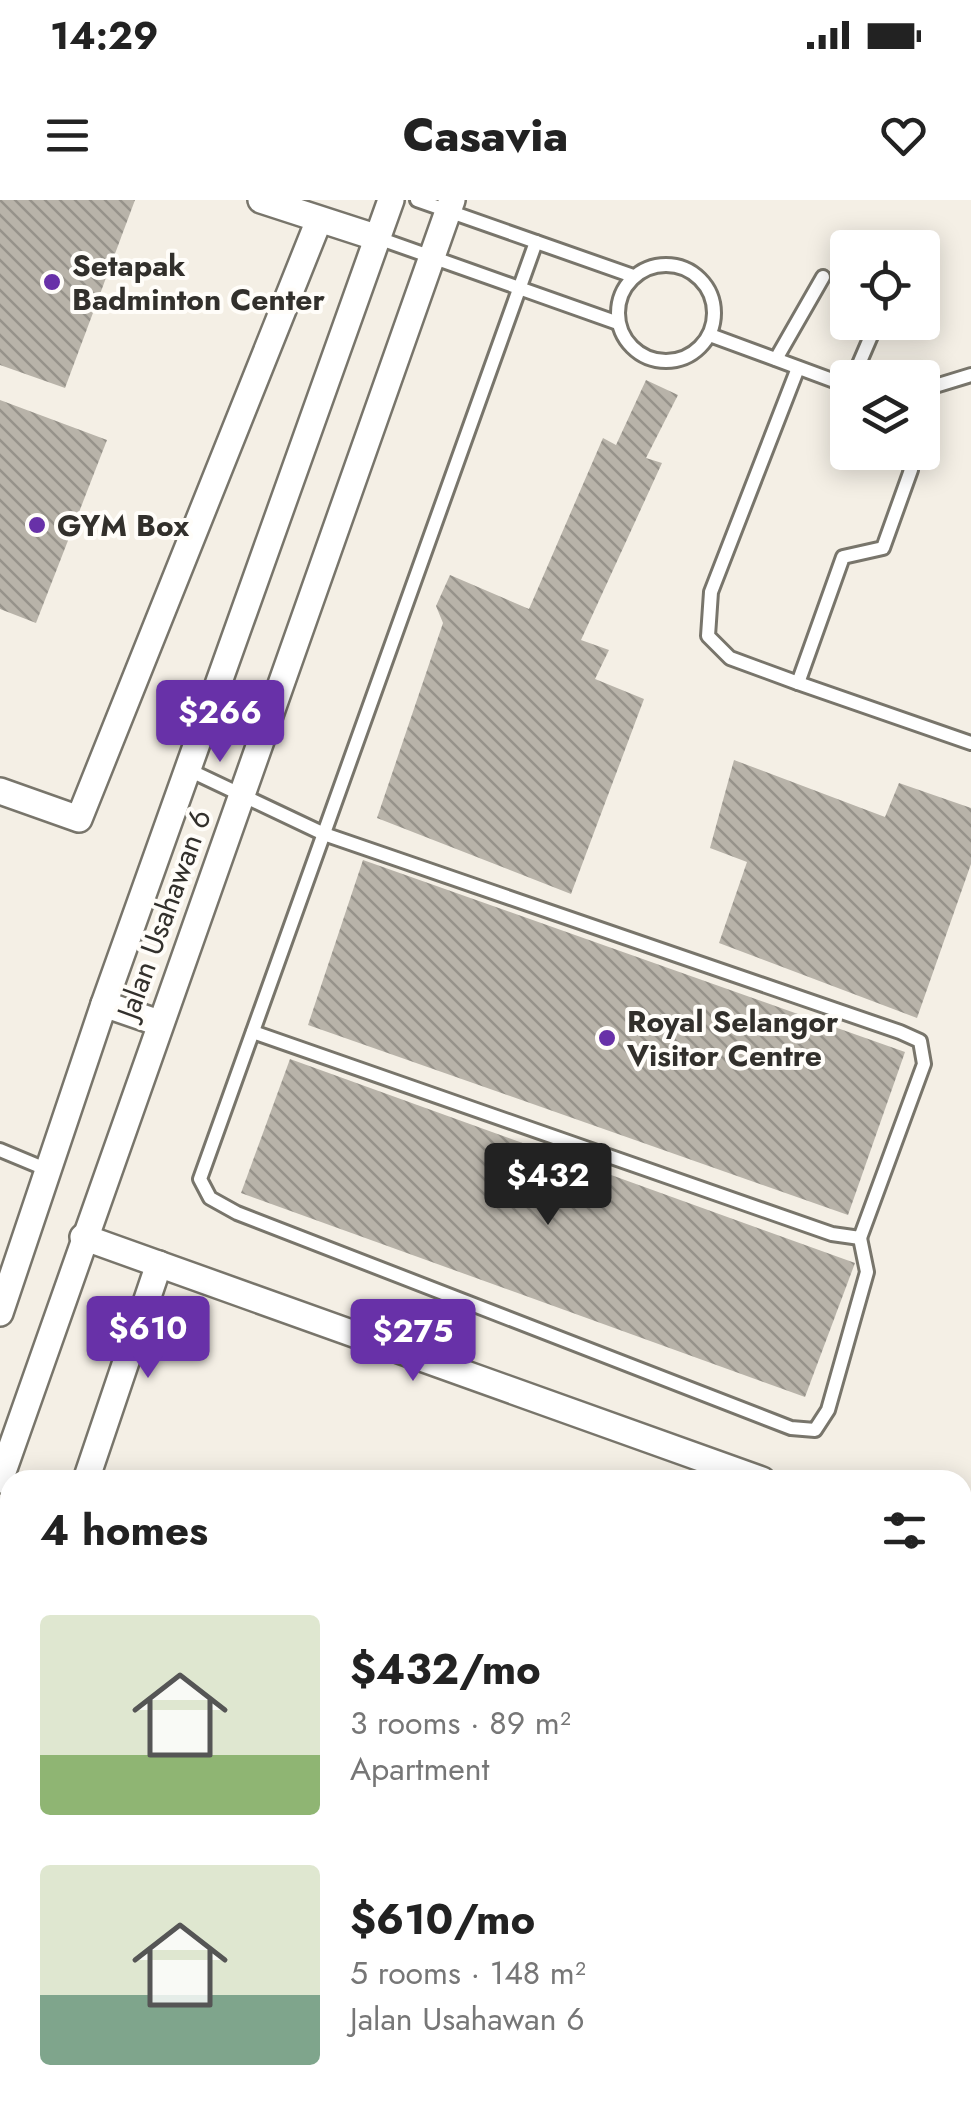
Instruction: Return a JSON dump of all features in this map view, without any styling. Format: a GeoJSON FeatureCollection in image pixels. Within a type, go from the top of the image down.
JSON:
{"type":"FeatureCollection","features":[{"type":"Feature","properties":{"kind":"street"},"geometry":{"type":"LineString","coordinates":[[262,200],[378,238]]}},
{"type":"Feature","properties":{"kind":"street","name":"Jalan Usahawan 6"},"geometry":{"type":"LineString","coordinates":[[0,1314],[104,1004],[391,200]]}},
{"type":"Feature","properties":{"kind":"street","name":"Jalan Usahawan 6"},"geometry":{"type":"LineString","coordinates":[[3,1470],[450,206]]}},
{"type":"Feature","properties":{"kind":"street"},"geometry":{"type":"LineString","coordinates":[[0,791],[79,819],[319,220]]}},
{"type":"Feature","properties":{"kind":"street"},"geometry":{"type":"LineString","coordinates":[[104,1004],[159,1024]]}},
{"type":"Feature","properties":{"kind":"street"},"geometry":{"type":"LineString","coordinates":[[83,1237],[734,1470]]}},
{"type":"Feature","properties":{"kind":"street"},"geometry":{"type":"LineString","coordinates":[[89,1470],[159,1264]]}},
{"type":"Feature","properties":{"kind":"lane"},"geometry":{"type":"LineString","coordinates":[[417,200],[450,206],[633,276]]}},
{"type":"Feature","properties":{"kind":"lane"},"geometry":{"type":"LineString","coordinates":[[378,238],[618,324],[633,348],[660,361],[689,356],[710,334],[714,305],[700,279],[673,266],[658,266],[633,276],[623,292],[618,324]]}},
{"type":"Feature","properties":{"kind":"lane"},"geometry":{"type":"LineString","coordinates":[[189,770],[324,834],[920,1041],[924,1064],[860,1238],[867,1272],[828,1410],[816,1430],[791,1428],[237,1213],[210,1198],[200,1179],[253,1032],[324,834],[520,288],[536,242]]}},
{"type":"Feature","properties":{"kind":"lane"},"geometry":{"type":"LineString","coordinates":[[776,359],[823,277]]}},
{"type":"Feature","properties":{"kind":"lane"},"geometry":{"type":"LineString","coordinates":[[710,334],[830,380]]}},
{"type":"Feature","properties":{"kind":"lane"},"geometry":{"type":"LineString","coordinates":[[798,368],[710,592],[708,636],[730,658],[971,743]]}},
{"type":"Feature","properties":{"kind":"lane"},"geometry":{"type":"LineString","coordinates":[[940,385],[971,376]]}},
{"type":"Feature","properties":{"kind":"lane"},"geometry":{"type":"LineString","coordinates":[[798,682],[843,557],[883,548],[911,470]]}},
{"type":"Feature","properties":{"kind":"lane"},"geometry":{"type":"LineString","coordinates":[[253,1032],[832,1234],[860,1238]]}},
{"type":"Feature","properties":{"kind":"lane"},"geometry":{"type":"LineString","coordinates":[[0,1150],[48,1170]]}},
{"type":"Feature","properties":{"kind":"building","name":"Setapak Badminton Center"},"geometry":{"type":"Polygon","coordinates":[[[0,200],[135,200],[65,388],[0,365],[0,200]]]}},
{"type":"Feature","properties":{"kind":"building"},"geometry":{"type":"Polygon","coordinates":[[[646,380],[678,395],[646,458],[662,463],[581,640],[609,650],[595,679],[644,699],[571,894],[377,818],[443,623],[436,606],[450,575],[529,609],[603,438],[616,445],[646,380]]]}},
{"type":"Feature","properties":{"kind":"building","name":"GYM Box"},"geometry":{"type":"Polygon","coordinates":[[[0,400],[107,440],[36,623],[0,609],[0,400]]]}},
{"type":"Feature","properties":{"kind":"building","name":"Royal Selangor Visitor Centre"},"geometry":{"type":"Polygon","coordinates":[[[734,760],[885,817],[899,783],[971,808],[971,864],[917,1018],[719,943],[747,862],[710,848],[734,760]]]}},
{"type":"Feature","properties":{"kind":"building","name":"Royal Selangor Visitor Centre"},"geometry":{"type":"Polygon","coordinates":[[[363,860],[905,1052],[848,1215],[308,1025],[363,860]]]}},
{"type":"Feature","properties":{"kind":"building"},"geometry":{"type":"Polygon","coordinates":[[[290,1059],[855,1263],[805,1397],[241,1193],[290,1059]]]}},
{"type":"Feature","properties":{"kind":"place","name":"Setapak Badminton Center"},"geometry":{"type":"Point","coordinates":[52,282]}},
{"type":"Feature","properties":{"kind":"place","name":"GYM Box"},"geometry":{"type":"Point","coordinates":[37,525]}},
{"type":"Feature","properties":{"kind":"place","name":"Royal Selangor Visitor Centre"},"geometry":{"type":"Point","coordinates":[607,1038]}}]}
